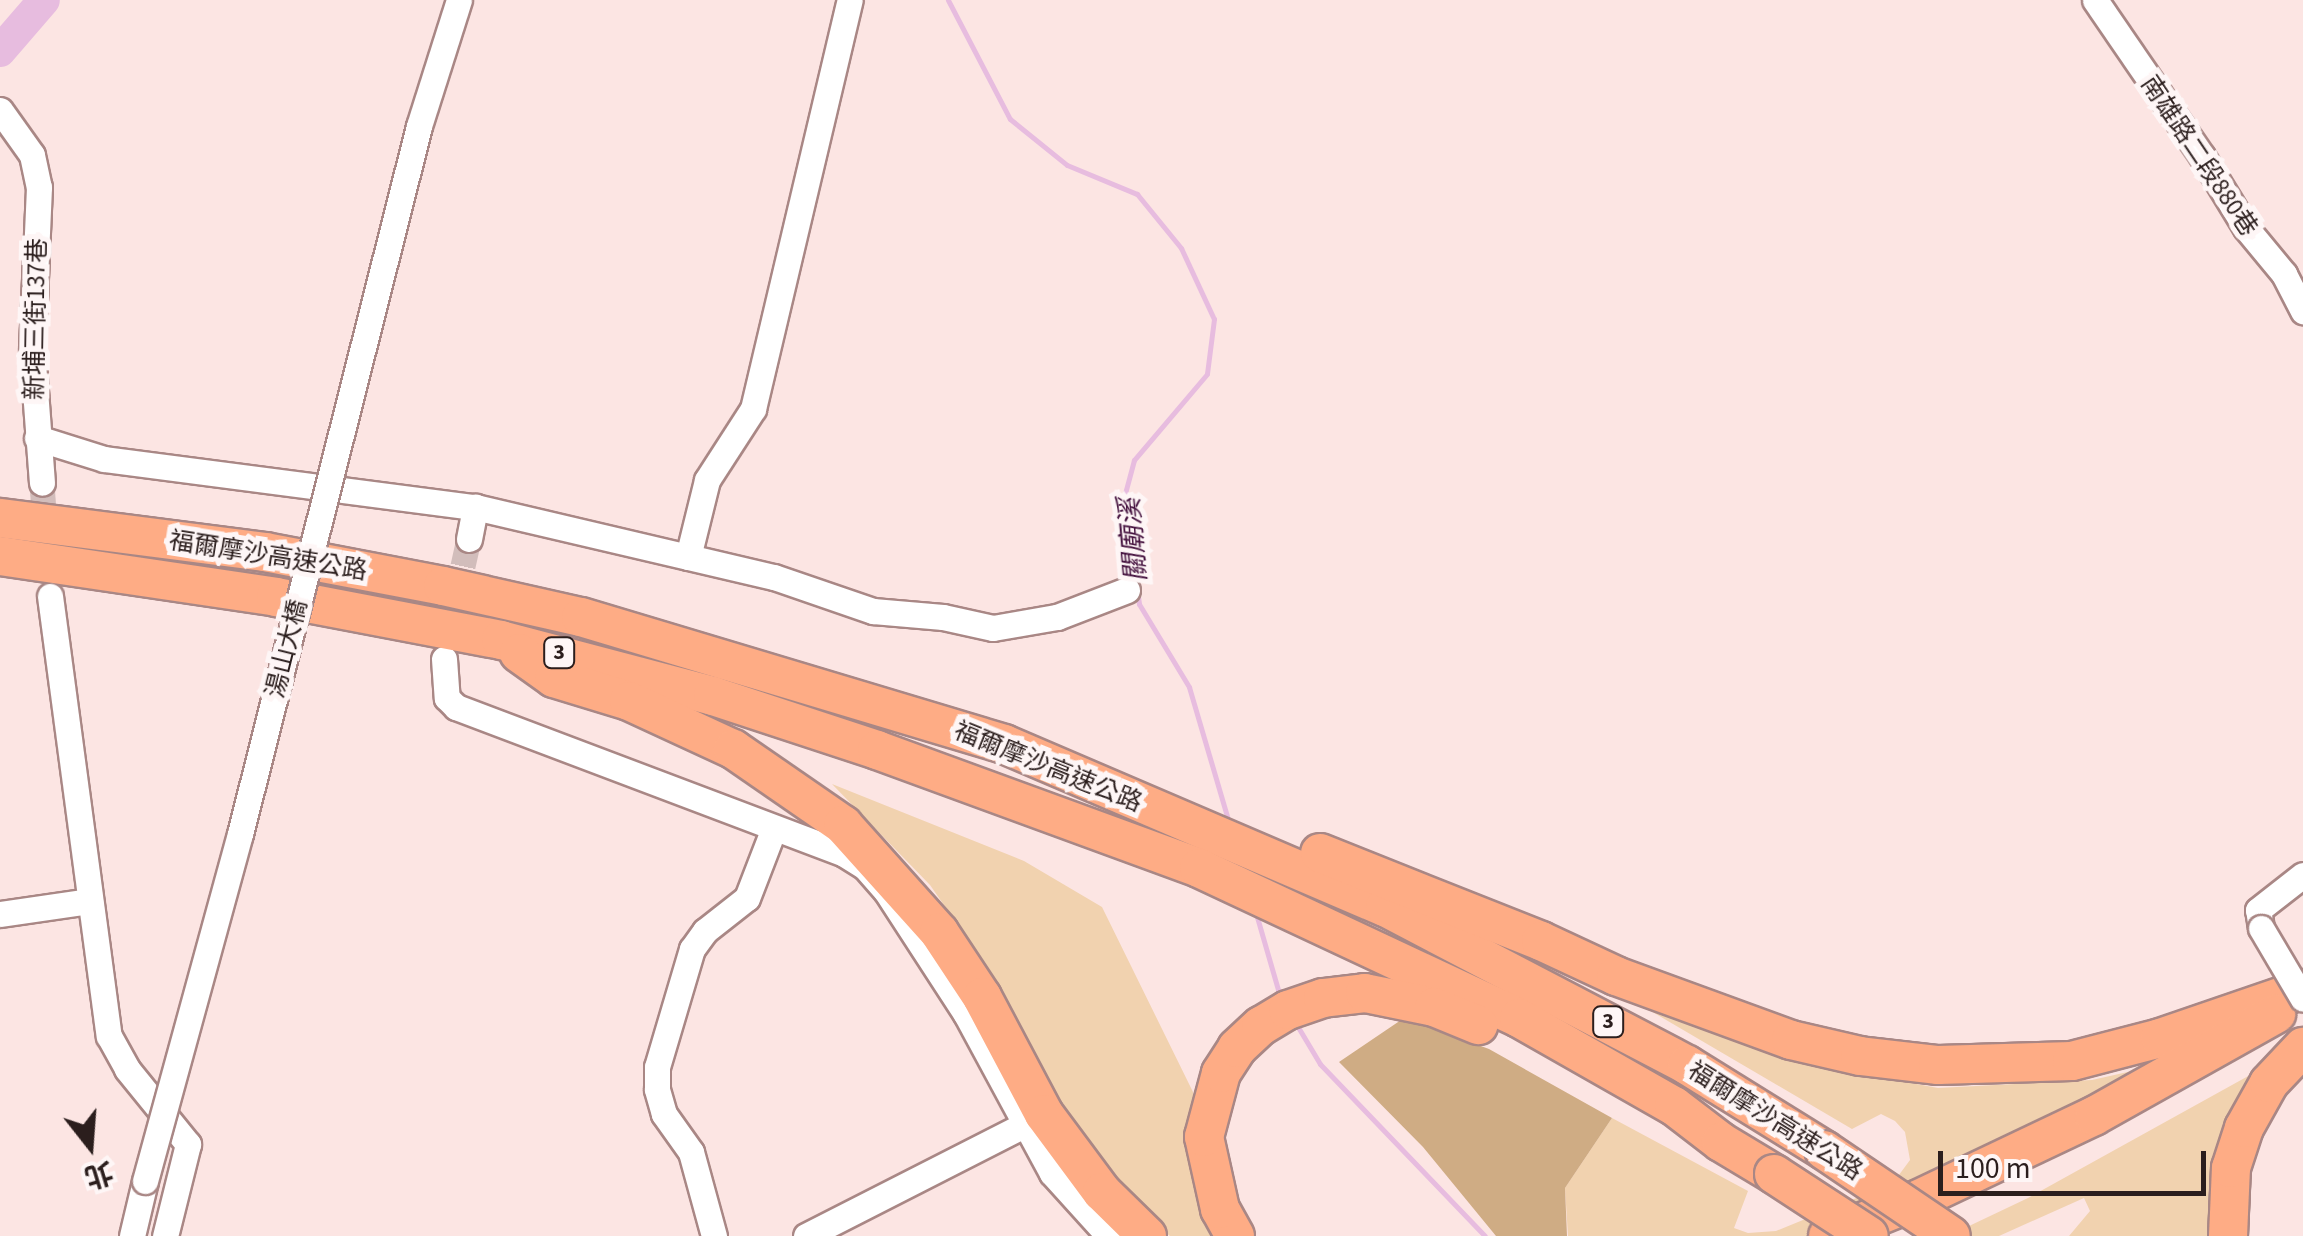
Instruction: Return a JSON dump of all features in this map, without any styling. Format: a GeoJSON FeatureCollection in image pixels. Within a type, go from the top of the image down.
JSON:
{"type":"FeatureCollection","features":[{"type":"Feature","properties":{"kind":"highway","name":"福爾摩沙高速公路"},"geometry":{"type":"LineString","coordinates":[[0,518],[265,552],[581,618],[1092,774],[1389,894],[1687,1064],[1951,1236]]}},
{"type":"Feature","properties":{"kind":"highway","name":"福爾摩沙高速公路"},"geometry":{"type":"LineString","coordinates":[[0,556],[276,596],[501,640],[731,702],[876,750],[1199,868],[1519,1018],[1674,1106],[1721,1142],[1869,1236]]}},
{"type":"Feature","properties":{"kind":"highway"},"geometry":{"type":"LineString","coordinates":[[501,640],[554,678],[629,701],[733,749],[843,825],[939,932],[982,997],[1044,1114],[1102,1192],[1147,1236]]}},
{"type":"Feature","properties":{"kind":"highway"},"geometry":{"type":"LineString","coordinates":[[1389,894],[1791,1040],[1860,1056],[1938,1065],[2072,1061],[2160,1038],[2303,989]]}},
{"type":"Feature","properties":{"kind":"highway"},"geometry":{"type":"LineString","coordinates":[[1235,1236],[1220,1209],[1204,1137],[1221,1073],[1237,1048],[1288,1010],[1323,998],[1365,993],[1434,1007],[1482,1027],[1668,1127],[1721,1142]]}},
{"type":"Feature","properties":{"kind":"highway"},"geometry":{"type":"LineString","coordinates":[[1828,1236],[1917,1200],[2094,1116],[2303,998]]}},
{"type":"Feature","properties":{"kind":"highway"},"geometry":{"type":"LineString","coordinates":[[1878,1236],[2092,1139],[2303,1016]]}},
{"type":"Feature","properties":{"kind":"highway"},"geometry":{"type":"LineString","coordinates":[[2228,1236],[2231,1168],[2244,1128],[2270,1083],[2303,1048]]}},
{"type":"Feature","properties":{"kind":"street","name":"湯山大橋"},"geometry":{"type":"LineString","coordinates":[[132,1236],[240,834],[419,126],[459,0]]}},
{"type":"Feature","properties":{"kind":"street"},"geometry":{"type":"LineString","coordinates":[[688,557],[707,480],[753,409],[850,0]]}},
{"type":"Feature","properties":{"kind":"street","name":"南雄路二段880巷"},"geometry":{"type":"LineString","coordinates":[[2094,0],[2202,156],[2246,228],[2284,274],[2303,311]]}},
{"type":"Feature","properties":{"kind":"street","name":"新埔三街137巷"},"geometry":{"type":"LineString","coordinates":[[0,110],[32,155],[39,187],[32,350],[42,483]]}},
{"type":"Feature","properties":{"kind":"street"},"geometry":{"type":"LineString","coordinates":[[38,438],[104,459],[475,507],[774,577],[872,611],[943,617],[993,628],[1057,617],[1127,590]]}},
{"type":"Feature","properties":{"kind":"street"},"geometry":{"type":"LineString","coordinates":[[468,538],[475,507]]}},
{"type":"Feature","properties":{"kind":"street"},"geometry":{"type":"LineString","coordinates":[[50,596],[110,1036],[126,1069],[188,1144],[165,1236]]}},
{"type":"Feature","properties":{"kind":"street"},"geometry":{"type":"LineString","coordinates":[[444,659],[448,698],[456,708],[844,854],[865,867],[886,891],[966,1014],[1066,1192],[1109,1236]]}},
{"type":"Feature","properties":{"kind":"street"},"geometry":{"type":"LineString","coordinates":[[714,1236],[692,1152],[664,1114],[657,1068],[692,949],[705,931],[747,898],[774,828]]}},
{"type":"Feature","properties":{"kind":"street"},"geometry":{"type":"LineString","coordinates":[[2303,875],[2258,910],[2261,928],[2303,998]]}},
{"type":"Feature","properties":{"kind":"street"},"geometry":{"type":"LineString","coordinates":[[0,914],[90,901]]}},
{"type":"Feature","properties":{"kind":"street"},"geometry":{"type":"LineString","coordinates":[[806,1236],[1026,1124]]}},
{"type":"Feature","properties":{"kind":"shaded area"},"geometry":{"type":"Polygon","coordinates":[[[832,784],[1024,861],[1102,907],[1193,1092],[1200,1171],[1227,1236],[1170,1236],[1148,1219],[1101,1167],[1055,1101],[992,974],[930,885],[832,784]]]}},
{"type":"Feature","properties":{"kind":"shaded area"},"geometry":{"type":"Polygon","coordinates":[[[1598,980],[1825,1067],[1938,1088],[2092,1080],[2159,1065],[1811,1236],[1568,1236],[1565,1188],[1612,1118],[1748,1191],[1734,1228],[1748,1233],[1776,1231],[1893,1183],[1910,1160],[1905,1132],[1895,1121],[1881,1114],[1852,1129],[1598,980]]]}},
{"type":"Feature","properties":{"kind":"shaded area"},"geometry":{"type":"Polygon","coordinates":[[[1404,1018],[1489,1049],[1612,1118],[1565,1188],[1567,1236],[1496,1236],[1423,1147],[1339,1062],[1404,1018]]]}},
{"type":"Feature","properties":{"kind":"shaded area"},"geometry":{"type":"Polygon","coordinates":[[[2288,1054],[2218,1236],[2069,1236],[2090,1211],[2084,1198],[1999,1236],[1948,1236],[2028,1198],[2288,1054]]]}},
{"type":"Feature","properties":{"kind":"waterway"},"geometry":{"type":"LineString","coordinates":[[0,51],[44,0]]}},
{"type":"Feature","properties":{"kind":"waterway","name":"關廟溪"},"geometry":{"type":"LineString","coordinates":[[948,0],[1010,119],[1067,165],[1137,194],[1181,248],[1214,319],[1207,374],[1134,460],[1124,497],[1139,604],[1189,687],[1229,823]]}},
{"type":"Feature","properties":{"kind":"waterway","name":"關廟溪"},"geometry":{"type":"LineString","coordinates":[[1255,910],[1281,1000]]}},
{"type":"Feature","properties":{"kind":"waterway","name":"關廟溪"},"geometry":{"type":"LineString","coordinates":[[1295,1022],[1320,1064],[1485,1236]]}},
{"type":"Feature","properties":{"kind":"tunnel"},"geometry":{"type":"LineString","coordinates":[[42,483],[50,596]]}},
{"type":"Feature","properties":{"kind":"tunnel"},"geometry":{"type":"LineString","coordinates":[[455,602],[469,539]]}}]}
